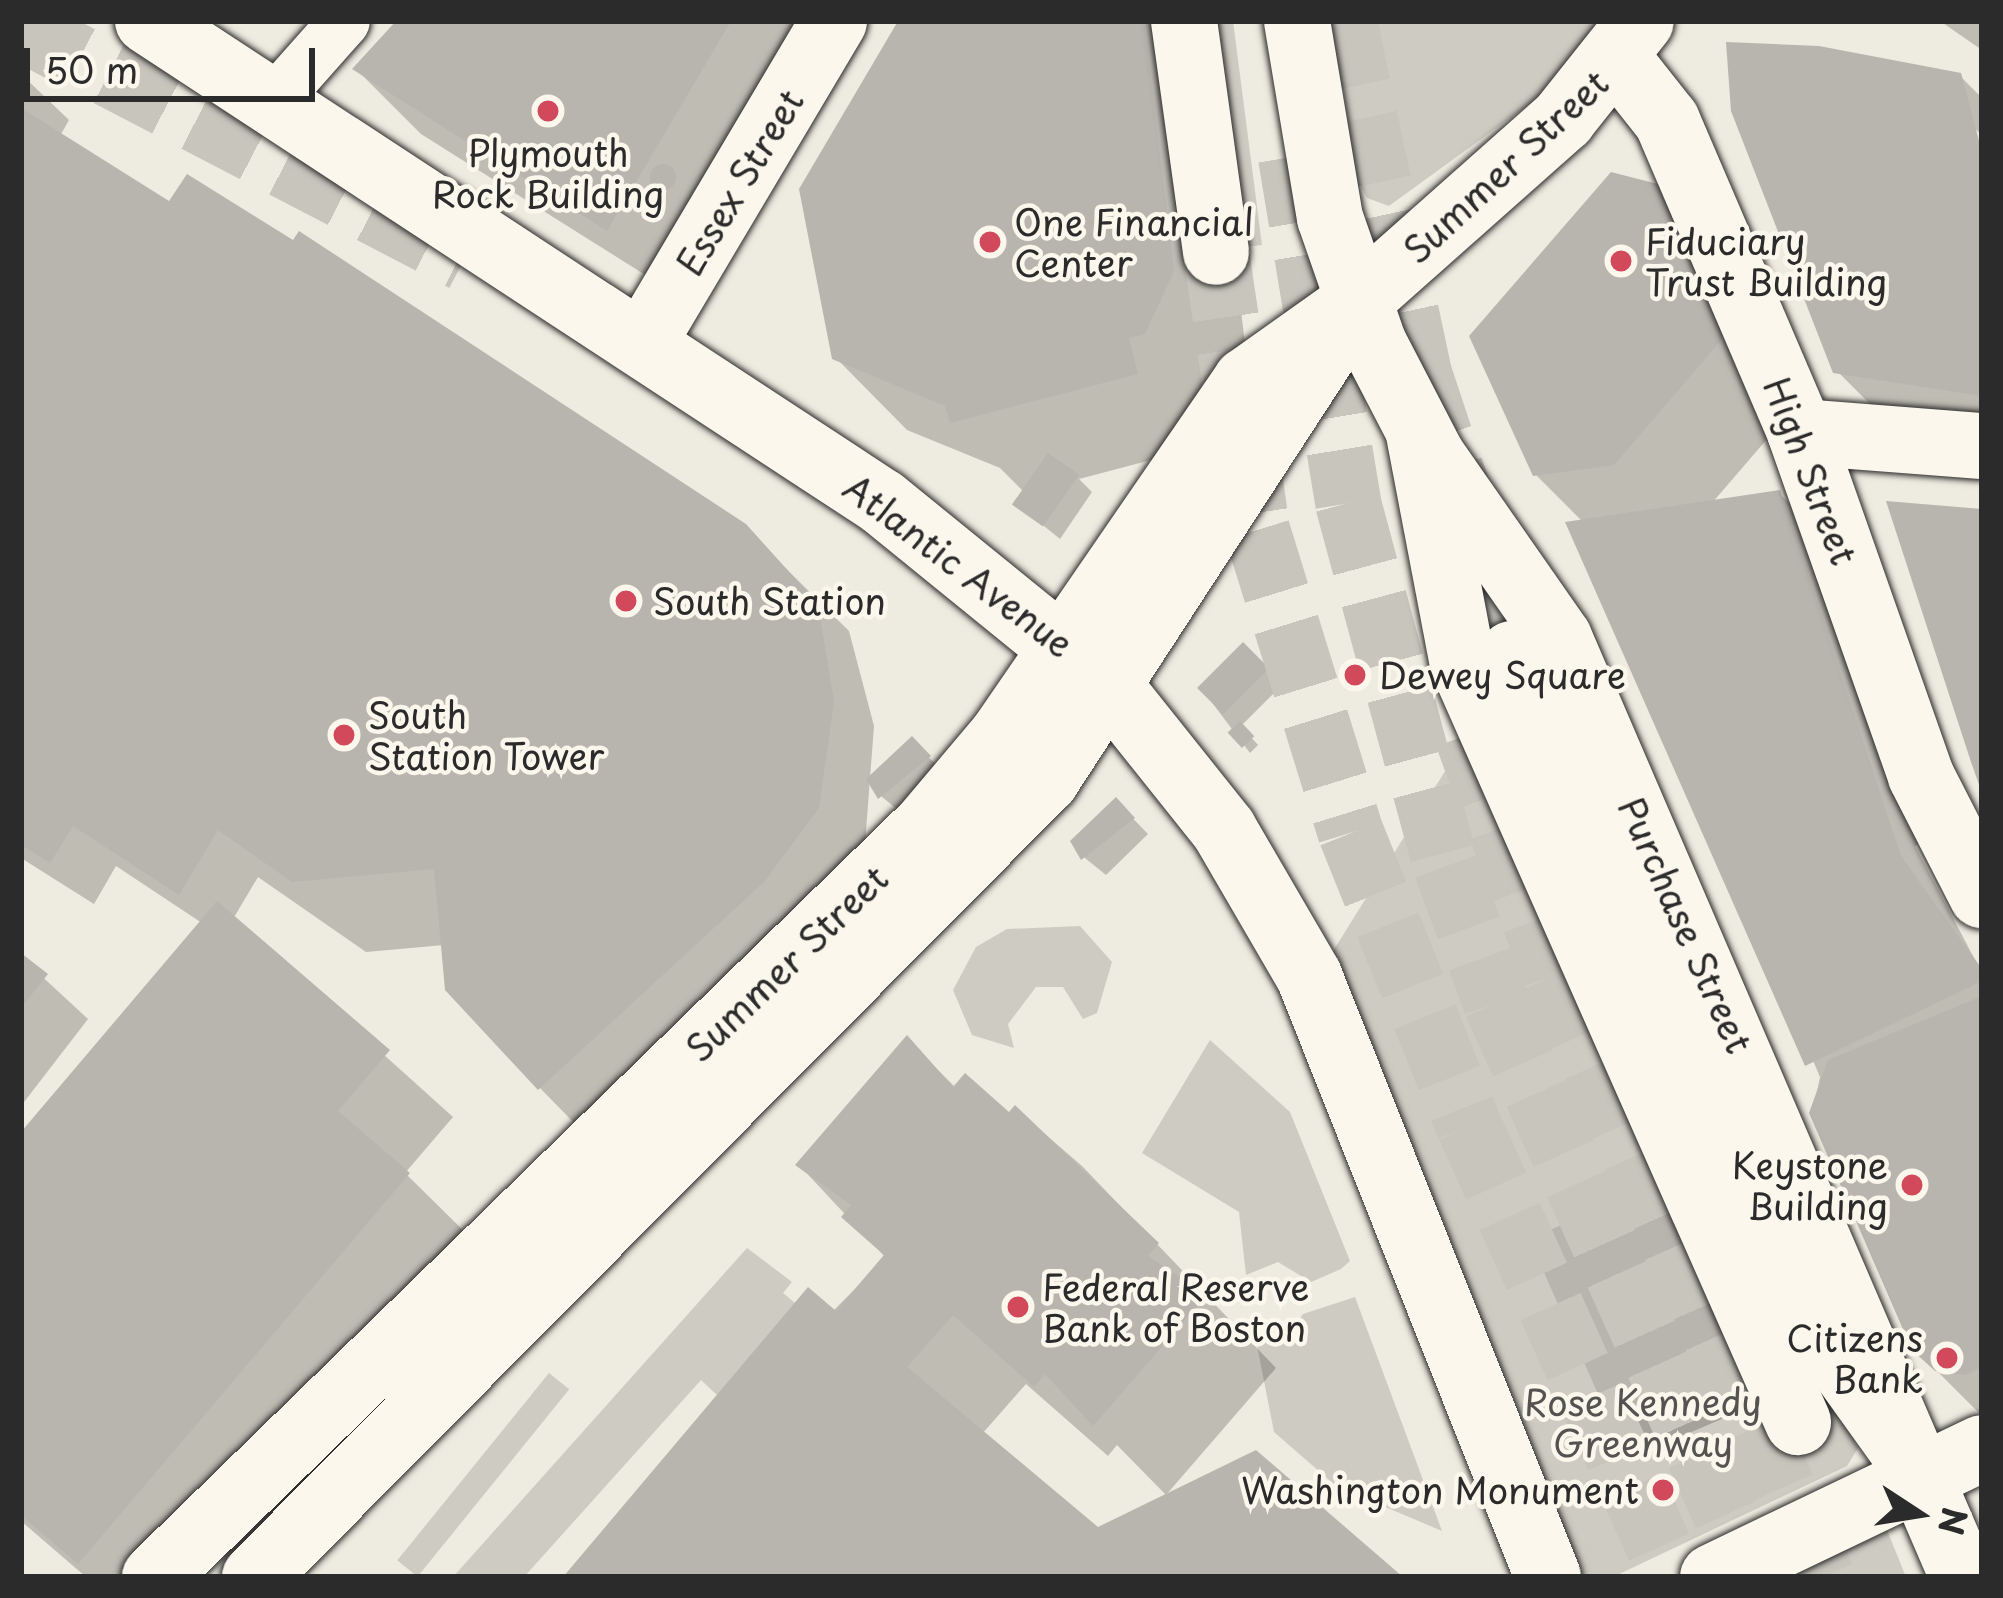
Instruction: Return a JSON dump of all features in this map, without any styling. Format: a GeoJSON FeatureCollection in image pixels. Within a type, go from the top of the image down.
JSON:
{"type":"FeatureCollection","features":[{"type":"Feature","properties":{"kind":"main road","name":"Atlantic Avenue"},"geometry":{"type":"LineString","coordinates":[[148,21],[927,534],[1087,665],[1224,830],[1309,976],[1548,1577]]}},
{"type":"Feature","properties":{"kind":"main road","name":"Essex Street"},"geometry":{"type":"LineString","coordinates":[[643,343],[834,21]]}},
{"type":"Feature","properties":{"kind":"main road"},"geometry":{"type":"LineString","coordinates":[[1184,21],[1216,252]]}},
{"type":"Feature","properties":{"kind":"main road","name":"Purchase Street"},"geometry":{"type":"LineString","coordinates":[[1297,21],[1323,186],[1357,302],[1419,434],[1558,638],[1963,1577]]}},
{"type":"Feature","properties":{"kind":"main road","name":"Summer Street"},"geometry":{"type":"LineString","coordinates":[[155,1577],[1087,665],[1357,302],[1630,40]]}},
{"type":"Feature","properties":{"kind":"main road","name":"High Street"},"geometry":{"type":"LineString","coordinates":[[1630,40],[1800,432],[1921,776],[1982,896]]}},
{"type":"Feature","properties":{"kind":"main road"},"geometry":{"type":"LineString","coordinates":[[1800,432],[1982,446]]}},
{"type":"Feature","properties":{"kind":"main road"},"geometry":{"type":"LineString","coordinates":[[1419,434],[1462,665],[1798,1422]]}},
{"type":"Feature","properties":{"kind":"main road"},"geometry":{"type":"LineString","coordinates":[[1512,654],[1806,1315],[1924,1480]]}},
{"type":"Feature","properties":{"kind":"main road","name":"Summer Street"},"geometry":{"type":"LineString","coordinates":[[255,1577],[1046,780],[1087,665]]}},
{"type":"Feature","properties":{"kind":"main road"},"geometry":{"type":"LineString","coordinates":[[1713,1577],[1924,1480],[1982,1448]]}},
{"type":"Feature","properties":{"kind":"street"},"geometry":{"type":"LineString","coordinates":[[272,102],[344,21]]}},
{"type":"Feature","properties":{"kind":"green space"},"geometry":{"type":"Polygon","coordinates":[[[1209,21],[1233,21],[1262,245],[1242,247],[1209,21]]]}},
{"type":"Feature","properties":{"kind":"green space"},"geometry":{"type":"Polygon","coordinates":[[[1334,21],[1601,21],[1550,89],[1389,206],[1367,198],[1355,175],[1334,21]]]}},
{"type":"Feature","properties":{"kind":"green space","name":"Rose Kennedy Greenway"},"geometry":{"type":"Polygon","coordinates":[[[1470,731],[1858,1448],[1847,1466],[1613,1577],[1579,1575],[1330,956],[1470,731]]]}},
{"type":"Feature","properties":{"kind":"green space"},"geometry":{"type":"Polygon","coordinates":[[[1080,926],[1112,962],[1097,1013],[1083,1019],[1063,987],[1036,987],[1008,1024],[1014,1048],[972,1035],[953,990],[976,947],[1007,929],[1080,926]]]}},
{"type":"Feature","properties":{"kind":"green space"},"geometry":{"type":"Polygon","coordinates":[[[1210,1040],[1290,1112],[1350,1261],[1341,1269],[1311,1282],[1278,1262],[1246,1275],[1239,1212],[1142,1153],[1210,1040]]]}},
{"type":"Feature","properties":{"kind":"green space"},"geometry":{"type":"Polygon","coordinates":[[[747,1248],[792,1282],[783,1293],[795,1303],[717,1395],[701,1380],[524,1577],[453,1577],[747,1248]]]}},
{"type":"Feature","properties":{"kind":"green space"},"geometry":{"type":"Polygon","coordinates":[[[1355,1297],[1442,1531],[1336,1486],[1274,1432],[1254,1330],[1286,1338],[1303,1314],[1355,1297]]]}},
{"type":"Feature","properties":{"kind":"green space"},"geometry":{"type":"Polygon","coordinates":[[[549,1373],[569,1389],[418,1577],[397,1560],[549,1373]]]}},
{"type":"Feature","properties":{"kind":"green space"},"geometry":{"type":"Polygon","coordinates":[[[1887,1530],[1906,1577],[1794,1577],[1887,1530]]]}},
{"type":"Feature","properties":{"kind":"building","name":"Plymouth Rock Building"},"geometry":{"type":"Polygon","coordinates":[[[396,21],[731,21],[607,231],[352,69],[396,21]]]}},
{"type":"Feature","properties":{"kind":"building","name":"One Financial Center"},"geometry":{"type":"Polygon","coordinates":[[[898,21],[1144,21],[1174,271],[1145,334],[1129,338],[1138,374],[950,423],[945,406],[832,359],[799,189],[898,21]]]}},
{"type":"Feature","properties":{"kind":"building"},"geometry":{"type":"Polygon","coordinates":[[[1726,42],[1819,46],[1961,73],[1982,152],[1982,396],[1833,373],[1731,111],[1726,42]]]}},
{"type":"Feature","properties":{"kind":"building","name":"South Station"},"geometry":{"type":"Polygon","coordinates":[[[21,108],[169,201],[187,174],[293,240],[299,231],[746,524],[818,604],[834,702],[819,808],[764,882],[538,1090],[445,990],[434,869],[292,882],[218,830],[179,895],[73,826],[50,863],[21,845],[21,108]]]}},
{"type":"Feature","properties":{"kind":"building"},"geometry":{"type":"Polygon","coordinates":[[[663,164],[676,177],[663,190],[650,177],[663,164]]]}},
{"type":"Feature","properties":{"kind":"building","name":"Fiduciary Trust Building"},"geometry":{"type":"Polygon","coordinates":[[[1611,172],[1685,191],[1729,331],[1614,465],[1533,476],[1469,336],[1611,172]]]}},
{"type":"Feature","properties":{"kind":"building"},"geometry":{"type":"Polygon","coordinates":[[[1048,453],[1079,475],[1043,526],[1012,505],[1048,453]]]}},
{"type":"Feature","properties":{"kind":"building"},"geometry":{"type":"Polygon","coordinates":[[[1780,490],[1901,856],[1982,969],[1982,981],[1805,1066],[1565,522],[1780,490]]]}},
{"type":"Feature","properties":{"kind":"building"},"geometry":{"type":"Polygon","coordinates":[[[1886,501],[1982,509],[1982,793],[1971,762],[1886,501]]]}},
{"type":"Feature","properties":{"kind":"building"},"geometry":{"type":"Polygon","coordinates":[[[1243,642],[1269,668],[1223,714],[1197,688],[1243,642]]]}},
{"type":"Feature","properties":{"kind":"building"},"geometry":{"type":"Polygon","coordinates":[[[1240,721],[1254,736],[1242,748],[1228,733],[1240,721]]]}},
{"type":"Feature","properties":{"kind":"building"},"geometry":{"type":"Polygon","coordinates":[[[912,736],[931,756],[878,799],[866,779],[912,736]]]}},
{"type":"Feature","properties":{"kind":"building"},"geometry":{"type":"Polygon","coordinates":[[[1116,797],[1135,818],[1081,860],[1070,841],[1116,797]]]}},
{"type":"Feature","properties":{"kind":"building"},"geometry":{"type":"Polygon","coordinates":[[[217,901],[390,1050],[338,1111],[410,1173],[78,1564],[21,1515],[21,1132],[217,901]]]}},
{"type":"Feature","properties":{"kind":"building"},"geometry":{"type":"Polygon","coordinates":[[[21,953],[48,974],[21,1008],[21,953]]]}},
{"type":"Feature","properties":{"kind":"building","name":"Keystone Building"},"geometry":{"type":"Polygon","coordinates":[[[1982,996],[1982,1367],[1965,1375],[1935,1371],[1912,1350],[1809,1113],[1828,1060],[1982,996]]]}},
{"type":"Feature","properties":{"kind":"building","name":"Federal Reserve Bank of Boston"},"geometry":{"type":"Polygon","coordinates":[[[907,1035],[953,1087],[965,1073],[1009,1112],[1015,1105],[1159,1243],[1148,1256],[1207,1295],[1093,1426],[1045,1374],[1034,1387],[953,1315],[907,1367],[1098,1527],[1256,1450],[1403,1577],[563,1577],[808,1287],[836,1311],[884,1255],[841,1217],[851,1205],[795,1165],[907,1035]]]}},
{"type":"Feature","properties":{"kind":"building"},"geometry":{"type":"Polygon","coordinates":[[[1658,1182],[1741,1367],[1612,1425],[1529,1239],[1658,1182]]]}},
{"type":"Feature","properties":{"kind":"tunnel"},"geometry":{"type":"LineString","coordinates":[[1344,21],[1419,374],[1512,654]]}},
{"type":"Feature","properties":{"kind":"tunnel"},"geometry":{"type":"LineString","coordinates":[[21,28],[465,259]]}},
{"type":"Feature","properties":{"kind":"tunnel"},"geometry":{"type":"LineString","coordinates":[[1291,157],[1348,503],[1446,866],[1496,1003],[1754,1577]]}},
{"type":"Feature","properties":{"kind":"tunnel"},"geometry":{"type":"LineString","coordinates":[[1216,252],[1257,530],[1351,833],[1469,1126],[1673,1577]]}},
{"type":"Feature","properties":{"kind":"tunnel"},"geometry":{"type":"LineString","coordinates":[[1467,735],[1555,975],[1822,1577]]}},
{"type":"Feature","properties":{"kind":"place","name":"Plymouth Rock Building"},"geometry":{"type":"Point","coordinates":[548,111]}},
{"type":"Feature","properties":{"kind":"place","name":"One Financial Center"},"geometry":{"type":"Point","coordinates":[990,242]}},
{"type":"Feature","properties":{"kind":"place","name":"Fiduciary Trust Building"},"geometry":{"type":"Point","coordinates":[1621,261]}},
{"type":"Feature","properties":{"kind":"place","name":"South Station"},"geometry":{"type":"Point","coordinates":[626,601]}},
{"type":"Feature","properties":{"kind":"place","name":"Dewey Square"},"geometry":{"type":"Point","coordinates":[1355,675]}},
{"type":"Feature","properties":{"kind":"place","name":"South Station Tower"},"geometry":{"type":"Point","coordinates":[344,735]}},
{"type":"Feature","properties":{"kind":"place","name":"Keystone Building"},"geometry":{"type":"Point","coordinates":[1912,1185]}},
{"type":"Feature","properties":{"kind":"place","name":"Federal Reserve Bank of Boston"},"geometry":{"type":"Point","coordinates":[1018,1307]}},
{"type":"Feature","properties":{"kind":"place","name":"Citizens Bank"},"geometry":{"type":"Point","coordinates":[1947,1358]}},
{"type":"Feature","properties":{"kind":"place","name":"Washington Monument"},"geometry":{"type":"Point","coordinates":[1663,1490]}}]}
